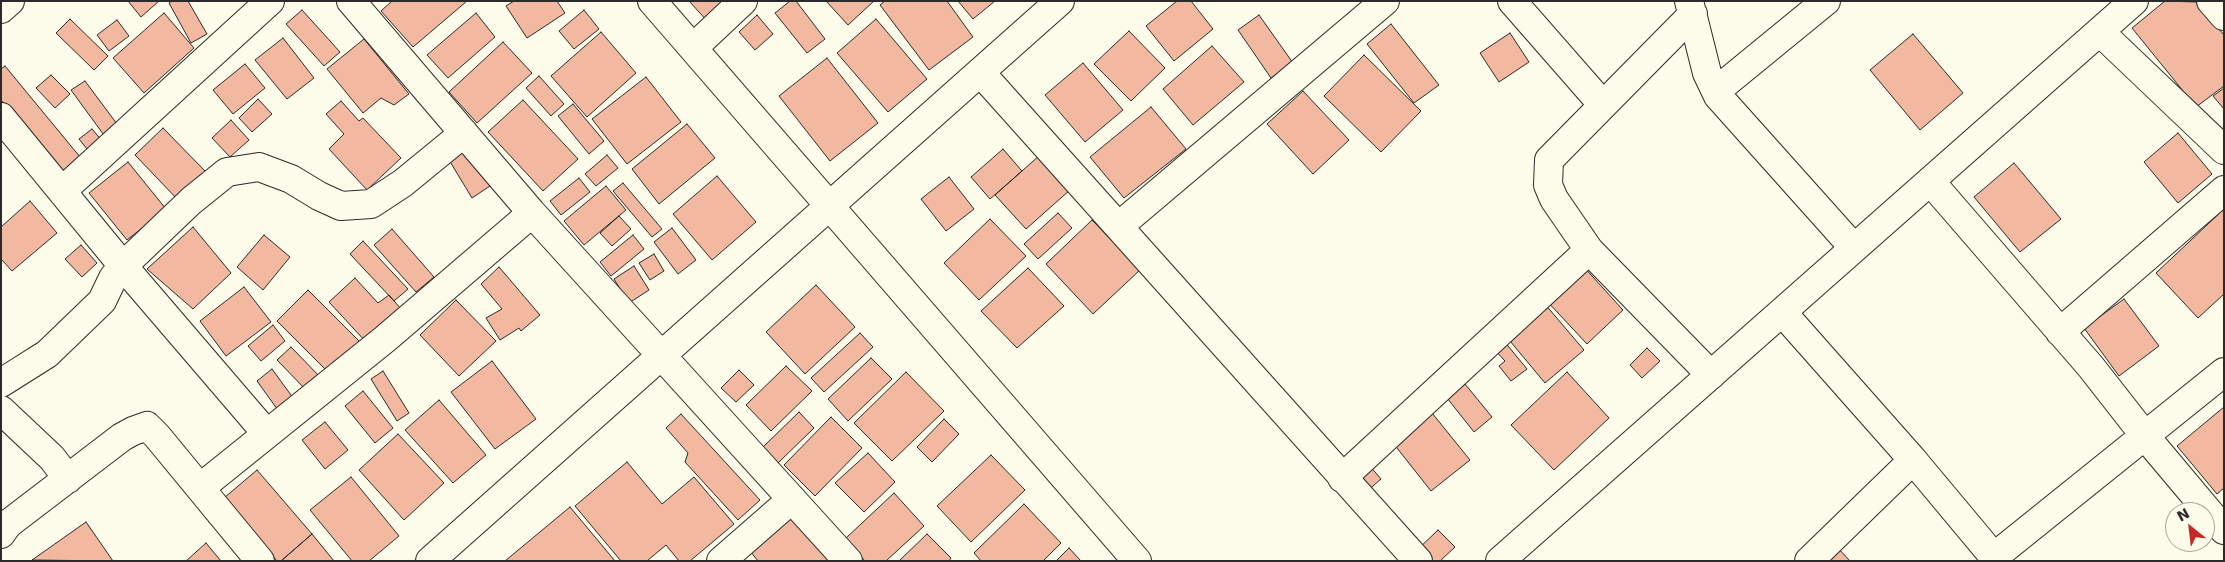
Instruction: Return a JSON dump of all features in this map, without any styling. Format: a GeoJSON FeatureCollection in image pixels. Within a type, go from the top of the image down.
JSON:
{"type":"FeatureCollection","features":[{"type":"Feature","properties":{"kind":"street"},"geometry":{"type":"LineString","coordinates":[[1,9],[10,1]]}},
{"type":"Feature","properties":{"kind":"street"},"geometry":{"type":"LineString","coordinates":[[62,192],[270,1]]}},
{"type":"Feature","properties":{"kind":"street"},"geometry":{"type":"LineString","coordinates":[[351,1],[532,213],[848,561]]}},
{"type":"Feature","properties":{"kind":"street"},"geometry":{"type":"LineString","coordinates":[[652,1],[1137,561]]}},
{"type":"Feature","properties":{"kind":"street"},"geometry":{"type":"LineString","coordinates":[[694,48],[743,1]]}},
{"type":"Feature","properties":{"kind":"street"},"geometry":{"type":"LineString","coordinates":[[430,561],[1060,1]]}},
{"type":"Feature","properties":{"kind":"street"},"geometry":{"type":"LineString","coordinates":[[1119,226],[1385,1]]}},
{"type":"Feature","properties":{"kind":"street"},"geometry":{"type":"LineString","coordinates":[[1512,1],[1603,105]]}},
{"type":"Feature","properties":{"kind":"street"},"geometry":{"type":"LineString","coordinates":[[1716,91],[1826,1]]}},
{"type":"Feature","properties":{"kind":"street"},"geometry":{"type":"LineString","coordinates":[[1500,561],[2134,1]]}},
{"type":"Feature","properties":{"kind":"street"},"geometry":{"type":"LineString","coordinates":[[2211,1],[2224,16]]}},
{"type":"Feature","properties":{"kind":"street"},"geometry":{"type":"LineString","coordinates":[[1691,8],[1603,105],[1548,160],[1548,185],[1554,199],[1589,250],[1711,375]]}},
{"type":"Feature","properties":{"kind":"street"},"geometry":{"type":"LineString","coordinates":[[1691,8],[1707,74],[1716,91],[1854,248]]}},
{"type":"Feature","properties":{"kind":"street"},"geometry":{"type":"LineString","coordinates":[[2100,32],[2224,150]]}},
{"type":"Feature","properties":{"kind":"street"},"geometry":{"type":"LineString","coordinates":[[980,72],[1418,561]]}},
{"type":"Feature","properties":{"kind":"street"},"geometry":{"type":"LineString","coordinates":[[1,116],[123,266],[267,434]]}},
{"type":"Feature","properties":{"kind":"street"},"geometry":{"type":"LineString","coordinates":[[1,383],[47,354],[102,301],[113,278],[123,266],[191,201],[227,172],[259,167],[291,179],[319,196],[341,206],[371,204],[403,183],[464,133]]}},
{"type":"Feature","properties":{"kind":"street"},"geometry":{"type":"LineString","coordinates":[[1930,181],[2060,332],[2224,530]]}},
{"type":"Feature","properties":{"kind":"street"},"geometry":{"type":"LineString","coordinates":[[2060,332],[2224,190]]}},
{"type":"Feature","properties":{"kind":"street"},"geometry":{"type":"LineString","coordinates":[[200,488],[385,339],[532,213]]}},
{"type":"Feature","properties":{"kind":"street"},"geometry":{"type":"LineString","coordinates":[[1342,478],[1589,250]]}},
{"type":"Feature","properties":{"kind":"street"},"geometry":{"type":"LineString","coordinates":[[1782,312],[1914,460],[1993,559],[2224,372]]}},
{"type":"Feature","properties":{"kind":"street"},"geometry":{"type":"LineString","coordinates":[[1,410],[52,458],[68,479]]}},
{"type":"Feature","properties":{"kind":"street"},"geometry":{"type":"LineString","coordinates":[[1,534],[8,524],[122,437],[133,430],[147,426],[260,561]]}},
{"type":"Feature","properties":{"kind":"street"},"geometry":{"type":"LineString","coordinates":[[1809,561],[1914,460]]}},
{"type":"Feature","properties":{"kind":"street"},"geometry":{"type":"LineString","coordinates":[[720,561],[792,499]]}},
{"type":"Feature","properties":{"kind":"building"},"geometry":{"type":"Polygon","coordinates":[[[128,1],[159,1],[141,17],[128,1]]]}},
{"type":"Feature","properties":{"kind":"building"},"geometry":{"type":"Polygon","coordinates":[[[172,1],[188,1],[207,34],[191,43],[169,3],[172,1]]]}},
{"type":"Feature","properties":{"kind":"building"},"geometry":{"type":"Polygon","coordinates":[[[392,1],[467,1],[413,47],[381,11],[392,1]]]}},
{"type":"Feature","properties":{"kind":"building"},"geometry":{"type":"Polygon","coordinates":[[[514,1],[557,1],[565,13],[527,38],[506,6],[514,1]]]}},
{"type":"Feature","properties":{"kind":"building"},"geometry":{"type":"Polygon","coordinates":[[[689,1],[726,1],[709,23],[689,1]]]}},
{"type":"Feature","properties":{"kind":"building"},"geometry":{"type":"Polygon","coordinates":[[[790,1],[796,1],[825,39],[807,53],[775,13],[790,1]]]}},
{"type":"Feature","properties":{"kind":"building"},"geometry":{"type":"Polygon","coordinates":[[[826,1],[874,1],[848,25],[826,1]]]}},
{"type":"Feature","properties":{"kind":"building"},"geometry":{"type":"Polygon","coordinates":[[[885,1],[947,1],[973,37],[929,70],[880,5],[885,1]]]}},
{"type":"Feature","properties":{"kind":"building"},"geometry":{"type":"Polygon","coordinates":[[[958,1],[995,1],[973,19],[958,1]]]}},
{"type":"Feature","properties":{"kind":"building"},"geometry":{"type":"Polygon","coordinates":[[[1177,1],[1191,1],[1213,29],[1174,61],[1146,26],[1177,1]]]}},
{"type":"Feature","properties":{"kind":"building"},"geometry":{"type":"Polygon","coordinates":[[[2165,1],[2196,2],[2224,35],[2224,86],[2196,107],[2132,28],[2165,1]]]}},
{"type":"Feature","properties":{"kind":"building"},"geometry":{"type":"Polygon","coordinates":[[[302,10],[340,52],[324,66],[286,24],[302,10]]]}},
{"type":"Feature","properties":{"kind":"building"},"geometry":{"type":"Polygon","coordinates":[[[584,10],[599,29],[574,49],[559,31],[584,10]]]}},
{"type":"Feature","properties":{"kind":"building"},"geometry":{"type":"Polygon","coordinates":[[[164,13],[194,48],[144,93],[113,58],[164,13]]]}},
{"type":"Feature","properties":{"kind":"building"},"geometry":{"type":"Polygon","coordinates":[[[476,13],[495,37],[448,78],[427,55],[476,13]]]}},
{"type":"Feature","properties":{"kind":"building"},"geometry":{"type":"Polygon","coordinates":[[[757,15],[773,34],[755,50],[739,32],[757,15]]]}},
{"type":"Feature","properties":{"kind":"building"},"geometry":{"type":"Polygon","coordinates":[[[1259,15],[1293,63],[1271,78],[1238,30],[1259,15]]]}},
{"type":"Feature","properties":{"kind":"building"},"geometry":{"type":"Polygon","coordinates":[[[70,19],[108,56],[94,70],[56,33],[70,19]]]}},
{"type":"Feature","properties":{"kind":"building"},"geometry":{"type":"Polygon","coordinates":[[[876,19],[927,79],[888,112],[837,53],[876,19]]]}},
{"type":"Feature","properties":{"kind":"building"},"geometry":{"type":"Polygon","coordinates":[[[117,20],[129,36],[109,51],[97,35],[117,20]]]}},
{"type":"Feature","properties":{"kind":"building"},"geometry":{"type":"Polygon","coordinates":[[[1391,24],[1439,85],[1414,103],[1367,44],[1391,24]]]}},
{"type":"Feature","properties":{"kind":"building"},"geometry":{"type":"Polygon","coordinates":[[[1129,31],[1165,68],[1131,101],[1094,64],[1129,31]]]}},
{"type":"Feature","properties":{"kind":"building"},"geometry":{"type":"Polygon","coordinates":[[[601,32],[636,73],[587,117],[551,76],[601,32]]]}},
{"type":"Feature","properties":{"kind":"building"},"geometry":{"type":"Polygon","coordinates":[[[1510,33],[1529,62],[1499,82],[1480,53],[1510,33]]]}},
{"type":"Feature","properties":{"kind":"building"},"geometry":{"type":"Polygon","coordinates":[[[1913,34],[1963,93],[1920,130],[1870,70],[1913,34]]]}},
{"type":"Feature","properties":{"kind":"building"},"geometry":{"type":"Polygon","coordinates":[[[283,38],[314,78],[287,99],[255,60],[283,38]]]}},
{"type":"Feature","properties":{"kind":"building"},"geometry":{"type":"Polygon","coordinates":[[[364,39],[409,94],[394,105],[381,98],[363,113],[327,69],[364,39]]]}},
{"type":"Feature","properties":{"kind":"building"},"geometry":{"type":"Polygon","coordinates":[[[503,42],[532,73],[477,123],[449,92],[503,42]]]}},
{"type":"Feature","properties":{"kind":"building"},"geometry":{"type":"Polygon","coordinates":[[[1212,46],[1244,82],[1193,125],[1163,89],[1212,46]]]}},
{"type":"Feature","properties":{"kind":"building"},"geometry":{"type":"Polygon","coordinates":[[[1364,55],[1421,111],[1381,152],[1324,96],[1364,55]]]}},
{"type":"Feature","properties":{"kind":"building"},"geometry":{"type":"Polygon","coordinates":[[[827,58],[878,123],[830,161],[779,96],[827,58]]]}},
{"type":"Feature","properties":{"kind":"building"},"geometry":{"type":"Polygon","coordinates":[[[1083,63],[1123,110],[1085,142],[1045,95],[1083,63]]]}},
{"type":"Feature","properties":{"kind":"building"},"geometry":{"type":"Polygon","coordinates":[[[245,64],[265,88],[233,114],[213,90],[245,64]]]}},
{"type":"Feature","properties":{"kind":"building"},"geometry":{"type":"Polygon","coordinates":[[[5,66],[85,163],[66,178],[1,100],[1,69],[5,66]]]}},
{"type":"Feature","properties":{"kind":"building"},"geometry":{"type":"Polygon","coordinates":[[[51,75],[70,94],[55,108],[36,88],[51,75]]]}},
{"type":"Feature","properties":{"kind":"building"},"geometry":{"type":"Polygon","coordinates":[[[539,76],[564,104],[551,116],[526,88],[539,76]]]}},
{"type":"Feature","properties":{"kind":"building"},"geometry":{"type":"Polygon","coordinates":[[[646,77],[681,122],[627,164],[592,119],[646,77]]]}},
{"type":"Feature","properties":{"kind":"building"},"geometry":{"type":"Polygon","coordinates":[[[85,81],[123,132],[109,142],[71,90],[85,81]]]}},
{"type":"Feature","properties":{"kind":"building"},"geometry":{"type":"Polygon","coordinates":[[[2224,88],[2224,109],[2213,96],[2224,88]]]}},
{"type":"Feature","properties":{"kind":"building"},"geometry":{"type":"Polygon","coordinates":[[[1303,91],[1349,140],[1313,174],[1267,124],[1303,91]]]}},
{"type":"Feature","properties":{"kind":"building"},"geometry":{"type":"Polygon","coordinates":[[[258,99],[272,114],[252,132],[239,118],[258,99]]]}},
{"type":"Feature","properties":{"kind":"building"},"geometry":{"type":"Polygon","coordinates":[[[523,100],[578,159],[543,191],[488,132],[523,100]]]}},
{"type":"Feature","properties":{"kind":"building"},"geometry":{"type":"Polygon","coordinates":[[[341,101],[359,121],[363,118],[401,158],[367,190],[329,149],[344,134],[326,114],[341,101]]]}},
{"type":"Feature","properties":{"kind":"building"},"geometry":{"type":"Polygon","coordinates":[[[573,104],[604,141],[589,154],[558,116],[573,104]]]}},
{"type":"Feature","properties":{"kind":"building"},"geometry":{"type":"Polygon","coordinates":[[[1151,107],[1186,149],[1124,198],[1090,157],[1151,107]]]}},
{"type":"Feature","properties":{"kind":"building"},"geometry":{"type":"Polygon","coordinates":[[[231,120],[249,140],[230,157],[212,138],[231,120]]]}},
{"type":"Feature","properties":{"kind":"building"},"geometry":{"type":"Polygon","coordinates":[[[687,124],[715,158],[659,204],[632,169],[687,124]]]}},
{"type":"Feature","properties":{"kind":"building"},"geometry":{"type":"Polygon","coordinates":[[[163,128],[207,173],[179,201],[135,155],[163,128]]]}},
{"type":"Feature","properties":{"kind":"building"},"geometry":{"type":"Polygon","coordinates":[[[92,129],[104,143],[91,154],[79,139],[92,129]]]}},
{"type":"Feature","properties":{"kind":"building"},"geometry":{"type":"Polygon","coordinates":[[[2178,133],[2212,174],[2178,203],[2144,162],[2178,133]]]}},
{"type":"Feature","properties":{"kind":"building"},"geometry":{"type":"Polygon","coordinates":[[[1049,147],[1079,182],[1026,229],[995,195],[1049,147]]]}},
{"type":"Feature","properties":{"kind":"building"},"geometry":{"type":"Polygon","coordinates":[[[1003,149],[1022,171],[990,199],[971,177],[1003,149]]]}},
{"type":"Feature","properties":{"kind":"building"},"geometry":{"type":"Polygon","coordinates":[[[468,150],[490,186],[472,198],[449,160],[468,150]]]}},
{"type":"Feature","properties":{"kind":"building"},"geometry":{"type":"Polygon","coordinates":[[[607,155],[618,168],[596,186],[585,174],[607,155]]]}},
{"type":"Feature","properties":{"kind":"building"},"geometry":{"type":"Polygon","coordinates":[[[128,162],[166,209],[127,240],[89,193],[128,162]]]}},
{"type":"Feature","properties":{"kind":"building"},"geometry":{"type":"Polygon","coordinates":[[[2014,163],[2061,219],[2020,252],[1974,197],[2014,163]]]}},
{"type":"Feature","properties":{"kind":"building"},"geometry":{"type":"Polygon","coordinates":[[[717,176],[756,222],[712,260],[673,214],[717,176]]]}},
{"type":"Feature","properties":{"kind":"building"},"geometry":{"type":"Polygon","coordinates":[[[949,177],[974,209],[946,231],[921,199],[949,177]]]}},
{"type":"Feature","properties":{"kind":"building"},"geometry":{"type":"Polygon","coordinates":[[[579,178],[590,192],[561,215],[550,201],[579,178]]]}},
{"type":"Feature","properties":{"kind":"building"},"geometry":{"type":"Polygon","coordinates":[[[623,183],[662,229],[652,237],[613,191],[623,183]]]}},
{"type":"Feature","properties":{"kind":"building"},"geometry":{"type":"Polygon","coordinates":[[[606,186],[626,210],[584,245],[564,221],[606,186]]]}},
{"type":"Feature","properties":{"kind":"building"},"geometry":{"type":"Polygon","coordinates":[[[30,201],[57,233],[12,271],[1,259],[1,227],[30,201]]]}},
{"type":"Feature","properties":{"kind":"building"},"geometry":{"type":"Polygon","coordinates":[[[2224,209],[2224,294],[2198,318],[2156,273],[2224,209]]]}},
{"type":"Feature","properties":{"kind":"building"},"geometry":{"type":"Polygon","coordinates":[[[1058,213],[1072,228],[1038,259],[1024,244],[1058,213]]]}},
{"type":"Feature","properties":{"kind":"building"},"geometry":{"type":"Polygon","coordinates":[[[619,216],[631,229],[612,246],[600,233],[619,216]]]}},
{"type":"Feature","properties":{"kind":"building"},"geometry":{"type":"Polygon","coordinates":[[[990,219],[1026,256],[979,300],[944,263],[990,219]]]}},
{"type":"Feature","properties":{"kind":"building"},"geometry":{"type":"Polygon","coordinates":[[[1092,220],[1140,270],[1093,314],[1046,264],[1092,220]]]}},
{"type":"Feature","properties":{"kind":"building"},"geometry":{"type":"Polygon","coordinates":[[[193,227],[231,273],[193,309],[147,269],[193,227]]]}},
{"type":"Feature","properties":{"kind":"building"},"geometry":{"type":"Polygon","coordinates":[[[672,228],[696,260],[678,274],[654,242],[672,228]]]}},
{"type":"Feature","properties":{"kind":"building"},"geometry":{"type":"Polygon","coordinates":[[[392,229],[434,277],[416,292],[374,245],[392,229]]]}},
{"type":"Feature","properties":{"kind":"building"},"geometry":{"type":"Polygon","coordinates":[[[264,235],[290,257],[263,290],[237,267],[264,235]]]}},
{"type":"Feature","properties":{"kind":"building"},"geometry":{"type":"Polygon","coordinates":[[[633,235],[644,249],[611,276],[600,262],[633,235]]]}},
{"type":"Feature","properties":{"kind":"building"},"geometry":{"type":"Polygon","coordinates":[[[363,241],[408,289],[394,301],[350,254],[363,241]]]}},
{"type":"Feature","properties":{"kind":"building"},"geometry":{"type":"Polygon","coordinates":[[[81,245],[97,263],[82,277],[65,259],[81,245]]]}},
{"type":"Feature","properties":{"kind":"building"},"geometry":{"type":"Polygon","coordinates":[[[654,254],[664,271],[650,280],[639,263],[654,254]]]}},
{"type":"Feature","properties":{"kind":"building"},"geometry":{"type":"Polygon","coordinates":[[[1582,265],[1623,310],[1587,344],[1545,299],[1582,265]]]}},
{"type":"Feature","properties":{"kind":"building"},"geometry":{"type":"Polygon","coordinates":[[[634,266],[649,290],[629,303],[614,279],[634,266]]]}},
{"type":"Feature","properties":{"kind":"building"},"geometry":{"type":"Polygon","coordinates":[[[499,267],[540,315],[521,331],[519,328],[500,340],[486,318],[502,309],[481,284],[499,267]]]}},
{"type":"Feature","properties":{"kind":"building"},"geometry":{"type":"Polygon","coordinates":[[[1028,268],[1064,306],[1017,348],[981,311],[1028,268]]]}},
{"type":"Feature","properties":{"kind":"building"},"geometry":{"type":"Polygon","coordinates":[[[355,278],[378,303],[389,295],[401,309],[366,342],[329,302],[355,278]]]}},
{"type":"Feature","properties":{"kind":"building"},"geometry":{"type":"Polygon","coordinates":[[[816,285],[855,327],[805,374],[766,332],[816,285]]]}},
{"type":"Feature","properties":{"kind":"building"},"geometry":{"type":"Polygon","coordinates":[[[244,287],[271,322],[226,356],[200,321],[244,287]]]}},
{"type":"Feature","properties":{"kind":"building"},"geometry":{"type":"Polygon","coordinates":[[[308,290],[363,345],[332,376],[277,321],[308,290]]]}},
{"type":"Feature","properties":{"kind":"building"},"geometry":{"type":"Polygon","coordinates":[[[2124,299],[2159,346],[2119,376],[2084,328],[2124,299]]]}},
{"type":"Feature","properties":{"kind":"building"},"geometry":{"type":"Polygon","coordinates":[[[456,300],[496,341],[459,376],[420,335],[456,300]]]}},
{"type":"Feature","properties":{"kind":"building"},"geometry":{"type":"Polygon","coordinates":[[[1544,303],[1584,350],[1545,383],[1505,335],[1544,303]]]}},
{"type":"Feature","properties":{"kind":"building"},"geometry":{"type":"Polygon","coordinates":[[[273,325],[285,341],[261,361],[248,346],[273,325]]]}},
{"type":"Feature","properties":{"kind":"building"},"geometry":{"type":"Polygon","coordinates":[[[860,333],[873,347],[824,392],[811,378],[860,333]]]}},
{"type":"Feature","properties":{"kind":"building"},"geometry":{"type":"Polygon","coordinates":[[[1504,341],[1527,369],[1511,381],[1499,366],[1505,361],[1494,349],[1504,341]]]}},
{"type":"Feature","properties":{"kind":"building"},"geometry":{"type":"Polygon","coordinates":[[[291,347],[322,379],[308,392],[277,360],[291,347]]]}},
{"type":"Feature","properties":{"kind":"building"},"geometry":{"type":"Polygon","coordinates":[[[1647,348],[1660,361],[1642,378],[1630,365],[1647,348]]]}},
{"type":"Feature","properties":{"kind":"building"},"geometry":{"type":"Polygon","coordinates":[[[871,358],[892,379],[848,421],[828,399],[871,358]]]}},
{"type":"Feature","properties":{"kind":"building"},"geometry":{"type":"Polygon","coordinates":[[[492,361],[536,419],[495,449],[451,392],[492,361]]]}},
{"type":"Feature","properties":{"kind":"building"},"geometry":{"type":"Polygon","coordinates":[[[786,366],[812,391],[771,431],[746,405],[786,366]]]}},
{"type":"Feature","properties":{"kind":"building"},"geometry":{"type":"Polygon","coordinates":[[[272,369],[296,402],[280,413],[257,381],[272,369]]]}},
{"type":"Feature","properties":{"kind":"building"},"geometry":{"type":"Polygon","coordinates":[[[739,370],[754,385],[736,402],[721,388],[739,370]]]}},
{"type":"Feature","properties":{"kind":"building"},"geometry":{"type":"Polygon","coordinates":[[[383,371],[409,413],[397,421],[371,379],[383,371]]]}},
{"type":"Feature","properties":{"kind":"building"},"geometry":{"type":"Polygon","coordinates":[[[906,372],[944,411],[892,461],[854,423],[906,372]]]}},
{"type":"Feature","properties":{"kind":"building"},"geometry":{"type":"Polygon","coordinates":[[[1567,372],[1609,418],[1554,470],[1511,425],[1567,372]]]}},
{"type":"Feature","properties":{"kind":"building"},"geometry":{"type":"Polygon","coordinates":[[[1465,384],[1492,417],[1474,432],[1447,398],[1465,384]]]}},
{"type":"Feature","properties":{"kind":"building"},"geometry":{"type":"Polygon","coordinates":[[[363,391],[393,428],[375,443],[345,406],[363,391]]]}},
{"type":"Feature","properties":{"kind":"building"},"geometry":{"type":"Polygon","coordinates":[[[439,400],[486,455],[453,483],[405,430],[439,400]]]}},
{"type":"Feature","properties":{"kind":"building"},"geometry":{"type":"Polygon","coordinates":[[[2224,407],[2224,488],[2217,494],[2177,446],[2224,407]]]}},
{"type":"Feature","properties":{"kind":"building"},"geometry":{"type":"Polygon","coordinates":[[[799,412],[814,428],[778,463],[763,447],[799,412]]]}},
{"type":"Feature","properties":{"kind":"building"},"geometry":{"type":"Polygon","coordinates":[[[1432,413],[1470,460],[1431,491],[1393,443],[1432,413]]]}},
{"type":"Feature","properties":{"kind":"building"},"geometry":{"type":"Polygon","coordinates":[[[681,414],[760,500],[738,520],[685,462],[688,453],[666,428],[681,414]]]}},
{"type":"Feature","properties":{"kind":"building"},"geometry":{"type":"Polygon","coordinates":[[[831,417],[862,448],[815,496],[784,465],[831,417]]]}},
{"type":"Feature","properties":{"kind":"building"},"geometry":{"type":"Polygon","coordinates":[[[944,419],[959,434],[932,462],[917,447],[944,419]]]}},
{"type":"Feature","properties":{"kind":"building"},"geometry":{"type":"Polygon","coordinates":[[[325,422],[348,450],[325,469],[302,440],[325,422]]]}},
{"type":"Feature","properties":{"kind":"building"},"geometry":{"type":"Polygon","coordinates":[[[398,434],[444,483],[404,520],[359,470],[398,434]]]}},
{"type":"Feature","properties":{"kind":"building"},"geometry":{"type":"Polygon","coordinates":[[[868,453],[895,482],[864,512],[835,483],[868,453]]]}},
{"type":"Feature","properties":{"kind":"building"},"geometry":{"type":"Polygon","coordinates":[[[991,455],[1025,490],[971,542],[937,506],[991,455]]]}},
{"type":"Feature","properties":{"kind":"building"},"geometry":{"type":"Polygon","coordinates":[[[627,462],[662,504],[694,477],[734,524],[690,561],[679,561],[666,545],[647,561],[621,561],[575,506],[627,462]]]}},
{"type":"Feature","properties":{"kind":"building"},"geometry":{"type":"Polygon","coordinates":[[[1369,465],[1381,479],[1365,493],[1353,479],[1369,465]]]}},
{"type":"Feature","properties":{"kind":"building"},"geometry":{"type":"Polygon","coordinates":[[[257,470],[312,534],[281,561],[277,561],[224,498],[257,470]]]}},
{"type":"Feature","properties":{"kind":"building"},"geometry":{"type":"Polygon","coordinates":[[[351,477],[399,536],[369,561],[352,561],[310,510],[351,477]]]}},
{"type":"Feature","properties":{"kind":"building"},"geometry":{"type":"Polygon","coordinates":[[[894,493],[924,526],[886,561],[865,561],[845,539],[894,493]]]}},
{"type":"Feature","properties":{"kind":"building"},"geometry":{"type":"Polygon","coordinates":[[[1024,504],[1061,543],[1043,561],[981,561],[974,553],[1024,504]]]}},
{"type":"Feature","properties":{"kind":"building"},"geometry":{"type":"Polygon","coordinates":[[[570,507],[615,561],[505,561],[570,507]]]}},
{"type":"Feature","properties":{"kind":"building"},"geometry":{"type":"Polygon","coordinates":[[[788,510],[830,561],[758,561],[745,545],[788,510]]]}},
{"type":"Feature","properties":{"kind":"building"},"geometry":{"type":"Polygon","coordinates":[[[86,522],[113,561],[32,560],[86,522]]]}},
{"type":"Feature","properties":{"kind":"building"},"geometry":{"type":"Polygon","coordinates":[[[1438,530],[1455,547],[1440,561],[1426,561],[1416,551],[1438,530]]]}},
{"type":"Feature","properties":{"kind":"building"},"geometry":{"type":"Polygon","coordinates":[[[312,534],[334,561],[281,561],[312,534]]]}},
{"type":"Feature","properties":{"kind":"building"},"geometry":{"type":"Polygon","coordinates":[[[927,534],[951,558],[949,561],[899,561],[927,534]]]}},
{"type":"Feature","properties":{"kind":"building"},"geometry":{"type":"Polygon","coordinates":[[[206,543],[221,561],[186,561],[206,543]]]}},
{"type":"Feature","properties":{"kind":"building"},"geometry":{"type":"Polygon","coordinates":[[[1069,548],[1081,561],[1056,561],[1069,548]]]}},
{"type":"Feature","properties":{"kind":"building"},"geometry":{"type":"Polygon","coordinates":[[[1838,548],[1850,561],[1825,561],[1838,548]]]}}]}
